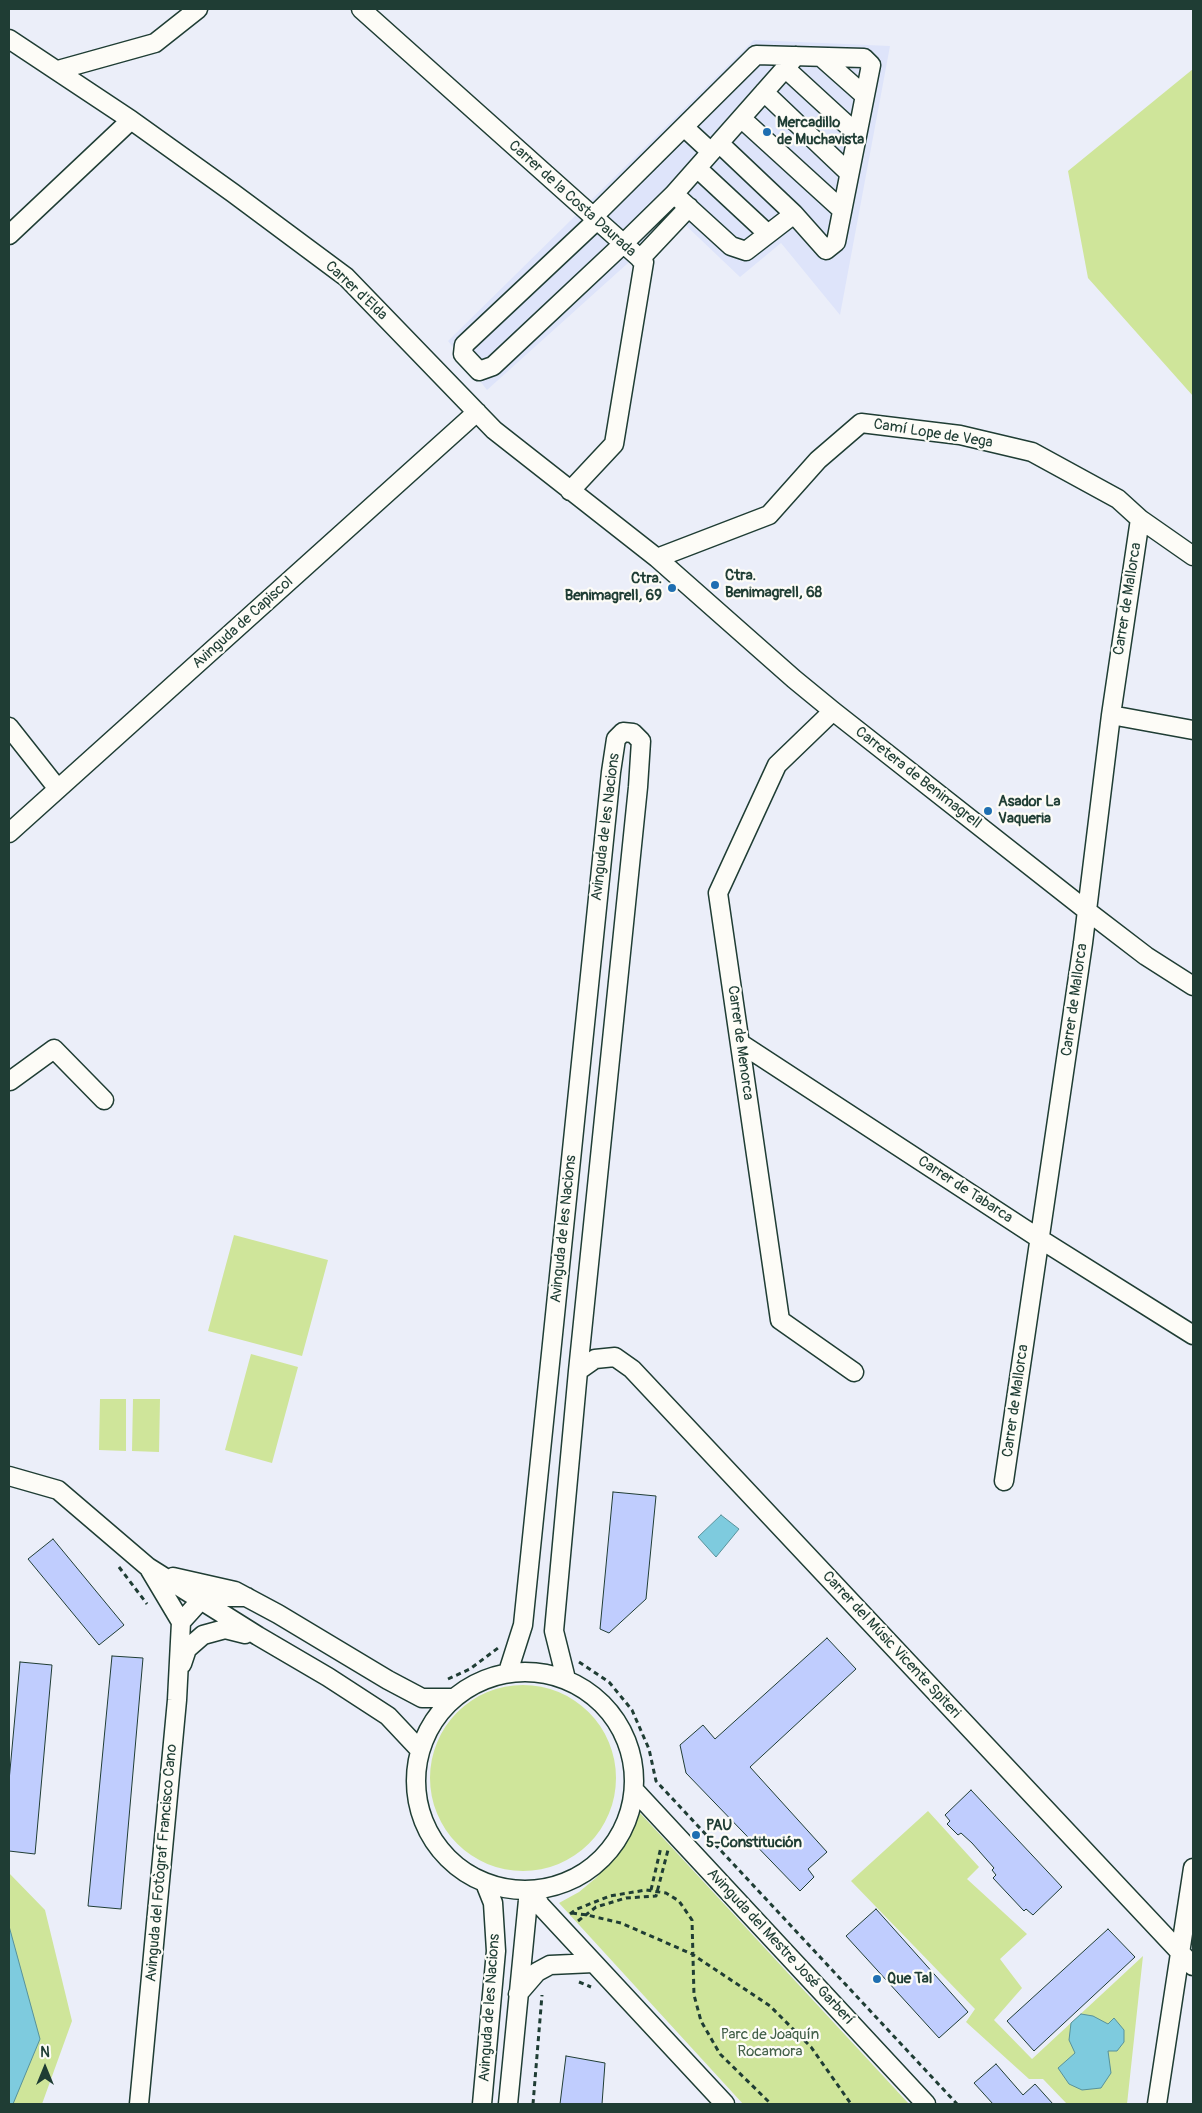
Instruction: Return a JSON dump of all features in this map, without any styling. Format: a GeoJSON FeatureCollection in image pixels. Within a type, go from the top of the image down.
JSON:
{"type":"FeatureCollection","features":[{"type":"Feature","properties":{"kind":"street"},"geometry":{"type":"LineString","coordinates":[[58,70],[155,43],[198,9]]}},
{"type":"Feature","properties":{"kind":"street","name":"Carrer de la Costa Daurada"},"geometry":{"type":"LineString","coordinates":[[361,9],[644,262],[614,444],[570,491]]}},
{"type":"Feature","properties":{"kind":"street","name":"Carrer d'Elda"},"geometry":{"type":"LineString","coordinates":[[9,39],[131,120],[233,193],[346,278],[494,430],[657,558],[677,576]]}},
{"type":"Feature","properties":{"kind":"street"},"geometry":{"type":"LineString","coordinates":[[684,126],[715,147],[794,214],[826,250],[836,242],[871,64],[864,58],[822,57],[790,62],[756,54],[684,126],[594,219],[464,345],[463,354],[479,371],[493,366],[674,194],[715,147],[764,92],[790,62]]}},
{"type":"Feature","properties":{"kind":"street"},"geometry":{"type":"LineString","coordinates":[[822,57],[865,96]]}},
{"type":"Feature","properties":{"kind":"street"},"geometry":{"type":"LineString","coordinates":[[790,62],[857,134]]}},
{"type":"Feature","properties":{"kind":"street"},"geometry":{"type":"LineString","coordinates":[[764,92],[850,173]]}},
{"type":"Feature","properties":{"kind":"street"},"geometry":{"type":"LineString","coordinates":[[741,118],[842,210]]}},
{"type":"Feature","properties":{"kind":"street"},"geometry":{"type":"LineString","coordinates":[[9,235],[131,120]]}},
{"type":"Feature","properties":{"kind":"street"},"geometry":{"type":"LineString","coordinates":[[697,168],[768,234]]}},
{"type":"Feature","properties":{"kind":"street"},"geometry":{"type":"LineString","coordinates":[[674,194],[731,246],[746,251],[794,214]]}},
{"type":"Feature","properties":{"kind":"street"},"geometry":{"type":"LineString","coordinates":[[640,259],[689,207]]}},
{"type":"Feature","properties":{"kind":"street","name":"Avinguda de Capiscol"},"geometry":{"type":"LineString","coordinates":[[9,833],[477,412]]}},
{"type":"Feature","properties":{"kind":"street","name":"Camí Lope de Vega"},"geometry":{"type":"LineString","coordinates":[[657,558],[769,515],[818,460],[861,423],[960,435],[1032,452],[1118,499],[1140,519],[1193,556]]}},
{"type":"Feature","properties":{"kind":"street","name":"Carrer de Mallorca"},"geometry":{"type":"LineString","coordinates":[[1004,1481],[1083,943],[1111,715],[1140,519]]}},
{"type":"Feature","properties":{"kind":"street","name":"Carretera de Benimagrell"},"geometry":{"type":"LineString","coordinates":[[677,576],[833,711],[1146,956],[1193,986]]}},
{"type":"Feature","properties":{"kind":"street","name":"Carrer de Menorca"},"geometry":{"type":"LineString","coordinates":[[833,711],[776,765],[718,894],[780,1320],[854,1372]]}},
{"type":"Feature","properties":{"kind":"street"},"geometry":{"type":"LineString","coordinates":[[1111,715],[1193,730]]}},
{"type":"Feature","properties":{"kind":"street"},"geometry":{"type":"LineString","coordinates":[[9,727],[58,789]]}},
{"type":"Feature","properties":{"kind":"street","name":"Avinguda de les Nacions"},"geometry":{"type":"LineString","coordinates":[[508,1672],[523,1625],[611,772],[616,739],[623,732],[633,733],[640,741],[638,788],[578,1371],[554,1631],[566,1679]]}},
{"type":"Feature","properties":{"kind":"street","name":"Carrer de Tabarca"},"geometry":{"type":"LineString","coordinates":[[740,1043],[1040,1239],[1193,1335]]}},
{"type":"Feature","properties":{"kind":"street"},"geometry":{"type":"LineString","coordinates":[[9,1080],[54,1049],[104,1100]]}},
{"type":"Feature","properties":{"kind":"street","name":"Carrer del Músic Vicente Spiteri"},"geometry":{"type":"LineString","coordinates":[[578,1371],[595,1359],[615,1357],[632,1370],[1193,1966]]}},
{"type":"Feature","properties":{"kind":"street"},"geometry":{"type":"LineString","coordinates":[[9,1476],[58,1490],[148,1567],[388,1716],[419,1749]]}},
{"type":"Feature","properties":{"kind":"street"},"geometry":{"type":"LineString","coordinates":[[148,1567],[179,1580],[241,1594],[422,1698],[453,1698]]}},
{"type":"Feature","properties":{"kind":"street"},"geometry":{"type":"LineString","coordinates":[[148,1567],[181,1622],[200,1601],[241,1594]]}},
{"type":"Feature","properties":{"kind":"street","name":"Avinguda del Fotògraf Francisco Cano"},"geometry":{"type":"LineString","coordinates":[[139,2104],[178,1674],[181,1622]]}},
{"type":"Feature","properties":{"kind":"street"},"geometry":{"type":"LineString","coordinates":[[178,1674],[187,1649],[203,1635],[225,1628],[258,1636]]}},
{"type":"Feature","properties":{"kind":"street"},"geometry":{"type":"LineString","coordinates":[[533,1671],[566,1679],[583,1688],[606,1707],[627,1740],[634,1765],[634,1791],[627,1821],[610,1851],[581,1875],[531,1890],[508,1889],[485,1883],[467,1875],[442,1853],[421,1817],[415,1784],[419,1749],[437,1715],[453,1698],[484,1679],[508,1672],[533,1671]]}},
{"type":"Feature","properties":{"kind":"street","name":"Avinguda del Mestre José Garberí"},"geometry":{"type":"LineString","coordinates":[[634,1791],[926,2104]]}},
{"type":"Feature","properties":{"kind":"street"},"geometry":{"type":"LineString","coordinates":[[1157,2104],[1193,1868]]}},
{"type":"Feature","properties":{"kind":"street","name":"Avinguda de les Nacions"},"geometry":{"type":"LineString","coordinates":[[482,2104],[496,1951],[494,1904],[485,1883]]}},
{"type":"Feature","properties":{"kind":"street"},"geometry":{"type":"LineString","coordinates":[[531,1890],[540,1905],[725,2104]]}},
{"type":"Feature","properties":{"kind":"street","name":"Avinguda de les Nacions"},"geometry":{"type":"LineString","coordinates":[[508,2104],[518,1994],[531,1890]]}},
{"type":"Feature","properties":{"kind":"street"},"geometry":{"type":"LineString","coordinates":[[518,1994],[536,1972],[550,1965],[594,1963]]}},
{"type":"Feature","properties":{"kind":"path"},"geometry":{"type":"LineString","coordinates":[[116,1564],[151,1608]]}},
{"type":"Feature","properties":{"kind":"path"},"geometry":{"type":"LineString","coordinates":[[443,1680],[451,1679],[470,1669],[499,1646]]}},
{"type":"Feature","properties":{"kind":"path"},"geometry":{"type":"LineString","coordinates":[[573,1658],[609,1682],[632,1710],[649,1749],[656,1781],[957,2104]]}},
{"type":"Feature","properties":{"kind":"path"},"geometry":{"type":"LineString","coordinates":[[562,1928],[587,1915],[596,1907],[626,1898],[656,1896],[665,1853],[693,1822]]}},
{"type":"Feature","properties":{"kind":"path"},"geometry":{"type":"LineString","coordinates":[[651,1890],[661,1847]]}},
{"type":"Feature","properties":{"kind":"path"},"geometry":{"type":"LineString","coordinates":[[562,1928],[577,1909],[610,1896],[657,1890],[679,1901],[692,1920],[694,1995],[701,2021],[720,2054],[771,2104]]}},
{"type":"Feature","properties":{"kind":"path"},"geometry":{"type":"LineString","coordinates":[[572,1913],[621,1924],[692,1954],[770,2006],[811,2047],[851,2104]]}},
{"type":"Feature","properties":{"kind":"path"},"geometry":{"type":"LineString","coordinates":[[558,1964],[561,1972],[599,1991]]}},
{"type":"Feature","properties":{"kind":"path"},"geometry":{"type":"LineString","coordinates":[[533,2104],[541,1997],[545,1990]]}},
{"type":"Feature","properties":{"kind":"shaded area","name":"Mercadillo de Muchavista"},"geometry":{"type":"Polygon","coordinates":[[[754,40],[890,46],[840,315],[781,243],[740,277],[678,218],[487,390],[448,341],[754,40]]]}},
{"type":"Feature","properties":{"kind":"green space"},"geometry":{"type":"Polygon","coordinates":[[[1193,69],[1193,396],[1088,278],[1068,171],[1193,69]]]}},
{"type":"Feature","properties":{"kind":"green space"},"geometry":{"type":"Polygon","coordinates":[[[234,1235],[328,1260],[302,1356],[208,1331],[234,1235]]]}},
{"type":"Feature","properties":{"kind":"green space"},"geometry":{"type":"Polygon","coordinates":[[[251,1354],[298,1367],[272,1463],[225,1450],[251,1354]]]}},
{"type":"Feature","properties":{"kind":"green space"},"geometry":{"type":"Polygon","coordinates":[[[100,1399],[126,1399],[126,1451],[99,1450],[100,1399]]]}},
{"type":"Feature","properties":{"kind":"green space"},"geometry":{"type":"Polygon","coordinates":[[[133,1399],[160,1399],[159,1452],[132,1451],[133,1399]]]}},
{"type":"Feature","properties":{"kind":"green space"},"geometry":{"type":"Polygon","coordinates":[[[523,1685],[541,1687],[558,1692],[575,1701],[589,1712],[600,1726],[609,1743],[614,1760],[616,1778],[614,1796],[609,1813],[600,1830],[589,1844],[575,1855],[558,1864],[541,1869],[523,1871],[505,1869],[488,1864],[471,1855],[457,1844],[446,1830],[437,1813],[432,1796],[430,1778],[432,1760],[437,1743],[446,1726],[457,1712],[471,1701],[488,1692],[505,1687],[523,1685]]]}},
{"type":"Feature","properties":{"kind":"green space"},"geometry":{"type":"Polygon","coordinates":[[[928,1811],[979,1867],[967,1879],[1027,1934],[1000,1959],[1022,1988],[994,2020],[1032,2059],[1143,1956],[1127,2104],[1067,2104],[1043,2079],[1029,2079],[966,2022],[975,2009],[851,1881],[928,1811]]]}},
{"type":"Feature","properties":{"kind":"green space","name":"Parc de Joaquín Rocamora"},"geometry":{"type":"Polygon","coordinates":[[[640,1813],[909,2104],[743,2104],[559,1903],[579,1892],[597,1877],[629,1836],[640,1813]]]}},
{"type":"Feature","properties":{"kind":"green space"},"geometry":{"type":"Polygon","coordinates":[[[9,1873],[45,1910],[72,2021],[42,2104],[9,2104],[9,1873]]]}},
{"type":"Feature","properties":{"kind":"water"},"geometry":{"type":"Polygon","coordinates":[[[721,1515],[739,1529],[716,1557],[698,1537],[721,1515]]]}},
{"type":"Feature","properties":{"kind":"water"},"geometry":{"type":"Polygon","coordinates":[[[9,1926],[40,2039],[13,2104],[9,2104],[9,1926]]]}},
{"type":"Feature","properties":{"kind":"water"},"geometry":{"type":"Polygon","coordinates":[[[1081,2014],[1093,2016],[1108,2024],[1114,2018],[1124,2030],[1124,2042],[1117,2051],[1108,2051],[1111,2073],[1101,2088],[1082,2090],[1069,2084],[1058,2068],[1075,2053],[1069,2040],[1071,2023],[1081,2014]]]}},
{"type":"Feature","properties":{"kind":"building"},"geometry":{"type":"Polygon","coordinates":[[[613,1492],[656,1496],[646,1599],[609,1633],[600,1629],[613,1492]]]}},
{"type":"Feature","properties":{"kind":"building"},"geometry":{"type":"Polygon","coordinates":[[[53,1539],[124,1625],[99,1645],[28,1559],[53,1539]]]}},
{"type":"Feature","properties":{"kind":"building"},"geometry":{"type":"Polygon","coordinates":[[[827,1638],[856,1669],[750,1767],[827,1852],[808,1869],[814,1877],[800,1891],[686,1773],[680,1745],[703,1725],[715,1739],[827,1638]]]}},
{"type":"Feature","properties":{"kind":"building"},"geometry":{"type":"Polygon","coordinates":[[[112,1656],[143,1658],[121,1909],[88,1906],[112,1656]]]}},
{"type":"Feature","properties":{"kind":"building"},"geometry":{"type":"Polygon","coordinates":[[[20,1662],[52,1665],[35,1854],[9,1851],[9,1781],[20,1662]]]}},
{"type":"Feature","properties":{"kind":"building"},"geometry":{"type":"Polygon","coordinates":[[[971,1790],[1062,1887],[1033,1915],[1026,1909],[1024,1911],[993,1878],[996,1875],[992,1870],[994,1868],[972,1843],[961,1833],[958,1835],[947,1824],[950,1821],[945,1815],[971,1790]]]}},
{"type":"Feature","properties":{"kind":"building"},"geometry":{"type":"Polygon","coordinates":[[[876,1909],[968,2012],[939,2038],[846,1936],[876,1909]]]}},
{"type":"Feature","properties":{"kind":"building"},"geometry":{"type":"Polygon","coordinates":[[[1108,1929],[1135,1957],[1034,2051],[1007,2021],[1108,1929]]]}},
{"type":"Feature","properties":{"kind":"building"},"geometry":{"type":"Polygon","coordinates":[[[566,2056],[605,2063],[602,2104],[560,2104],[566,2056]]]}},
{"type":"Feature","properties":{"kind":"building"},"geometry":{"type":"Polygon","coordinates":[[[996,2064],[1023,2095],[1035,2084],[1053,2104],[993,2104],[974,2083],[996,2064]]]}},
{"type":"Feature","properties":{"kind":"place","name":"Mercadillo de Muchavista"},"geometry":{"type":"Point","coordinates":[767,132]}},
{"type":"Feature","properties":{"kind":"place","name":"Ctra. Benimagrell, 68"},"geometry":{"type":"Point","coordinates":[715,585]}},
{"type":"Feature","properties":{"kind":"place","name":"Ctra. Benimagrell, 69"},"geometry":{"type":"Point","coordinates":[672,588]}},
{"type":"Feature","properties":{"kind":"place","name":"Asador La Vaqueria"},"geometry":{"type":"Point","coordinates":[988,811]}},
{"type":"Feature","properties":{"kind":"place","name":"PAU 5-Constitución"},"geometry":{"type":"Point","coordinates":[696,1835]}},
{"type":"Feature","properties":{"kind":"place","name":"Que Tal"},"geometry":{"type":"Point","coordinates":[877,1979]}}]}
